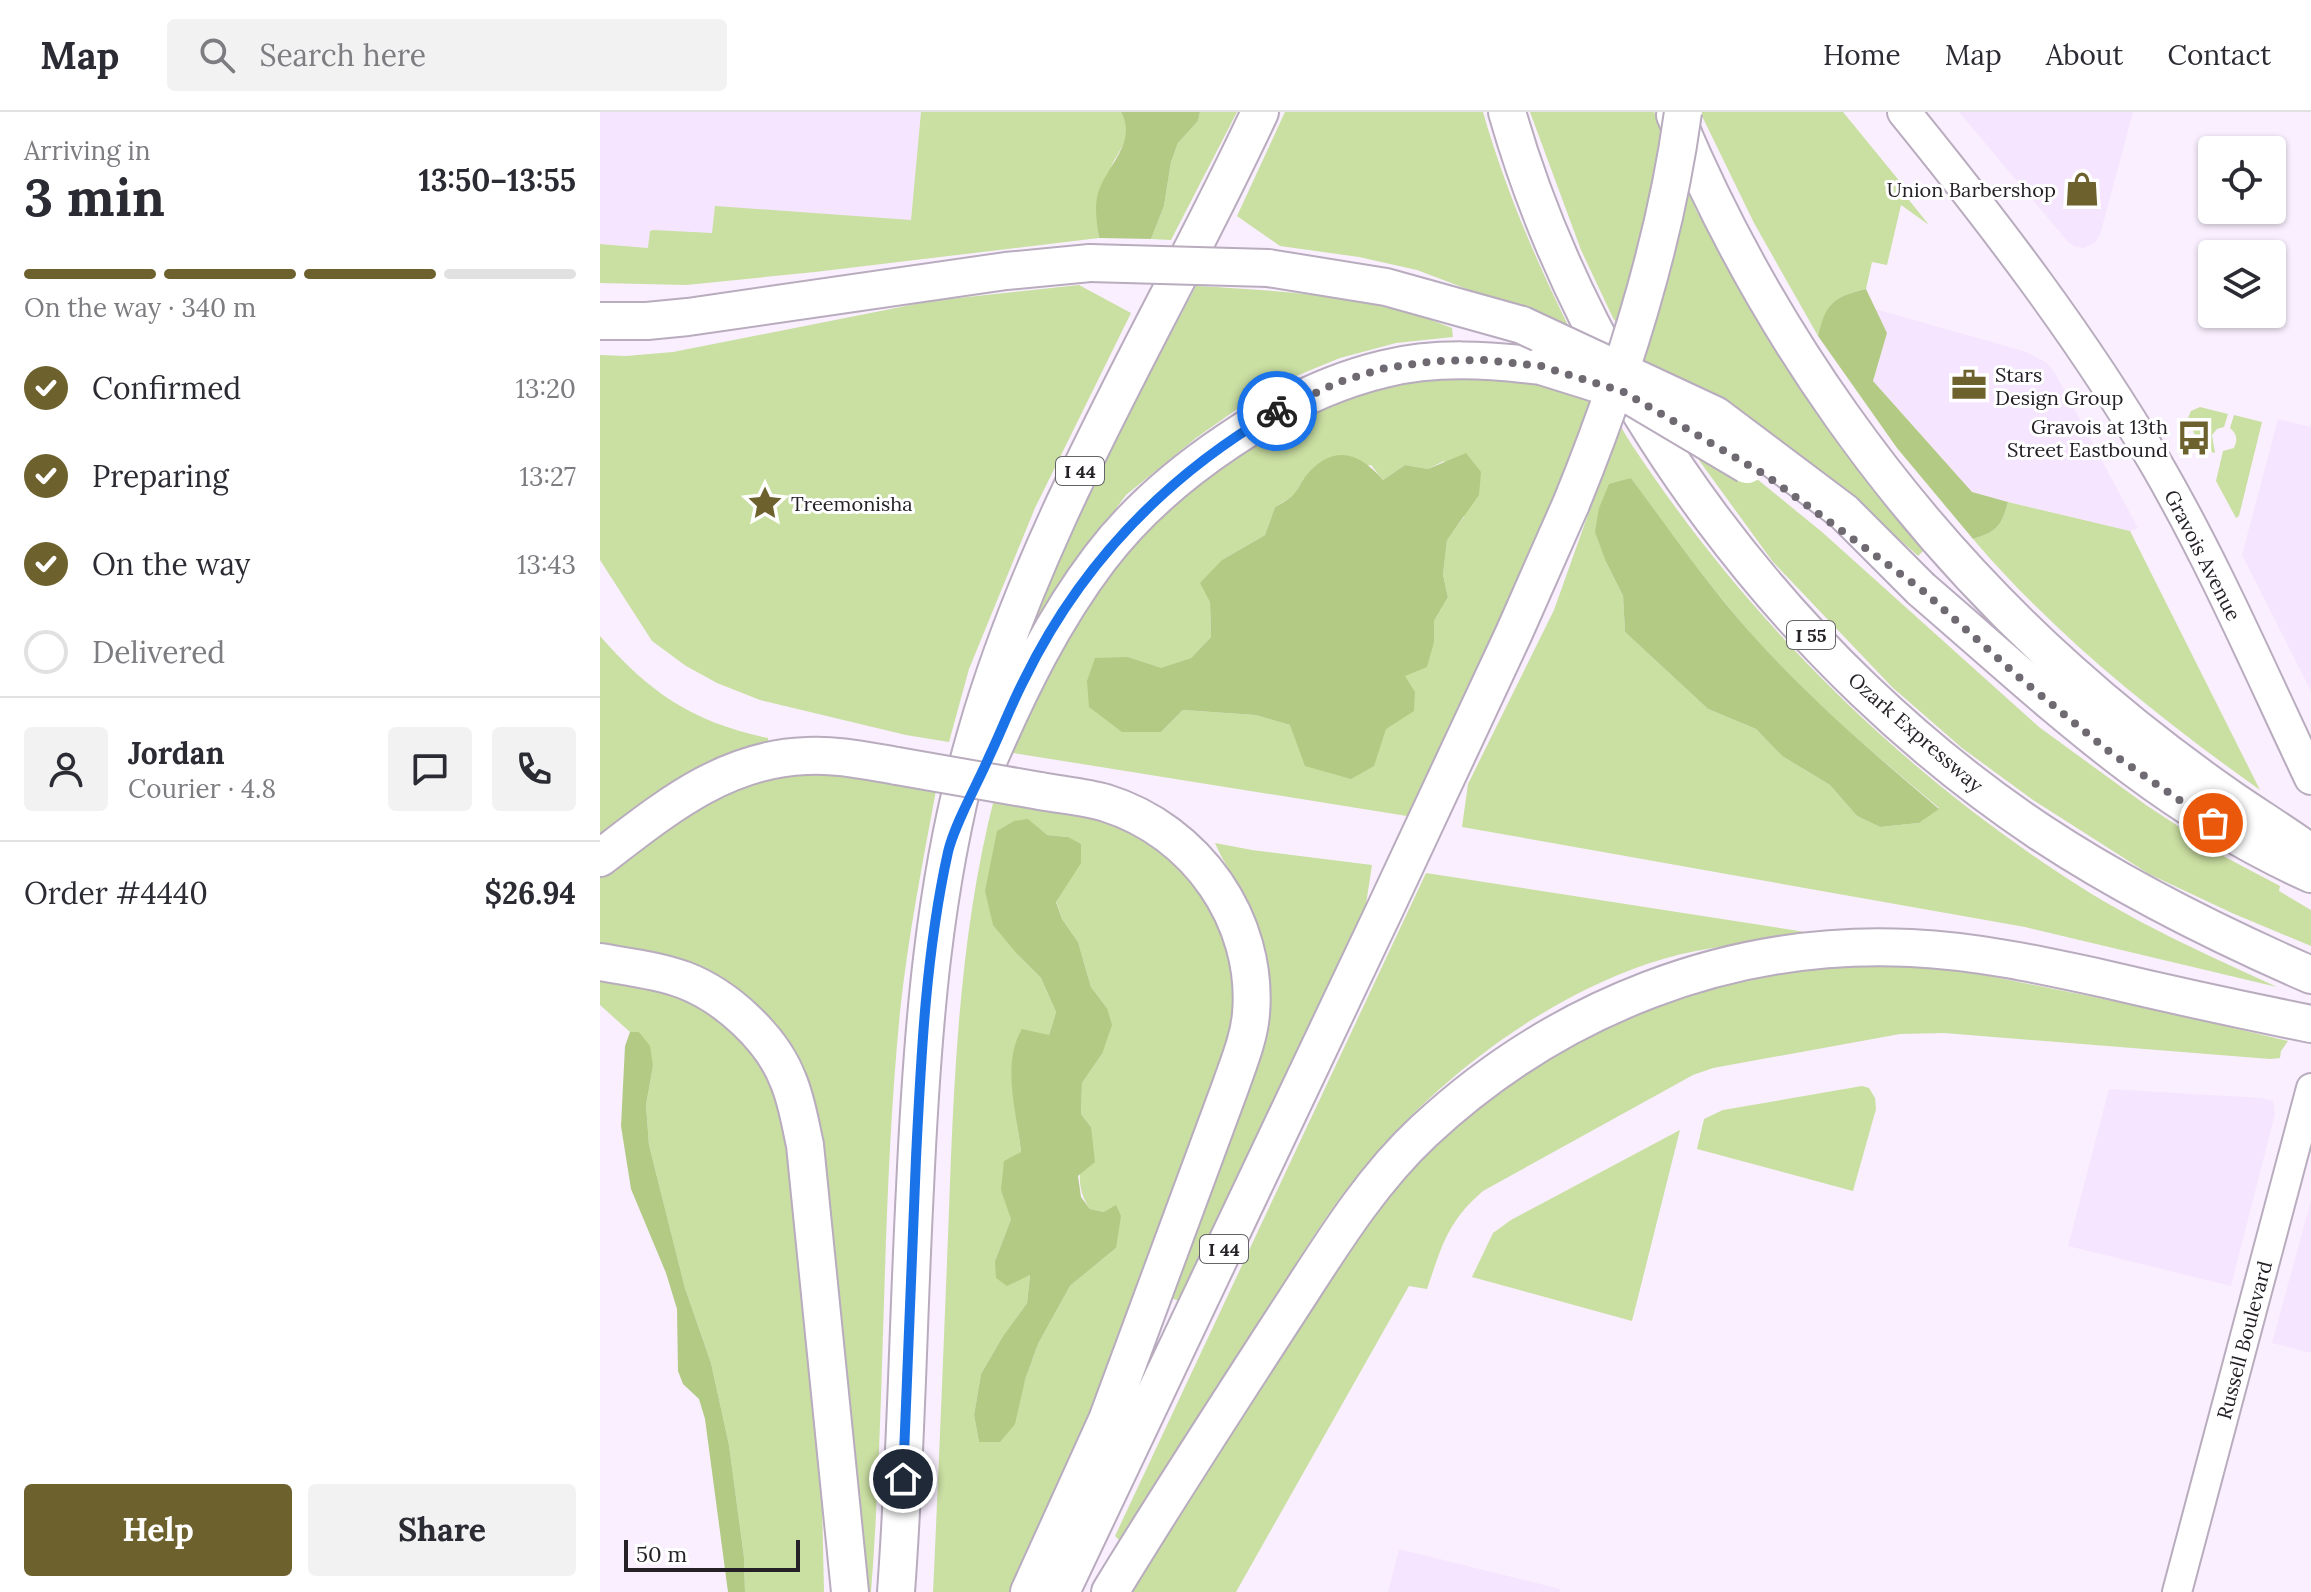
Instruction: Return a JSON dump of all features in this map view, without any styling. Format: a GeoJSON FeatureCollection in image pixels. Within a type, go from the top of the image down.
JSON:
{"type":"FeatureCollection","features":[{"type":"Feature","properties":{"kind":"highway","name":"I 44"},"geometry":{"type":"LineString","coordinates":[[896,1592],[920,1076],[932,950],[949,848],[975,737],[1001,652],[1042,551],[1099,430],[1260,112]]}},
{"type":"Feature","properties":{"kind":"highway","name":"Ozark Expressway"},"geometry":{"type":"LineString","coordinates":[[1507,112],[1536,197],[1598,339],[1697,498],[1758,577],[1824,650],[1889,713],[1947,762],[2039,831],[2117,880],[2190,920],[2311,975]]}},
{"type":"Feature","properties":{"kind":"highway"},"geometry":{"type":"LineString","coordinates":[[1674,112],[1734,242],[1774,313],[1839,413],[1952,556],[2007,614],[2137,728],[2229,798],[2311,853]]}},
{"type":"Feature","properties":{"kind":"highway","name":"I 44"},"geometry":{"type":"LineString","coordinates":[[1061,1592],[1386,907],[1571,504],[1597,441],[1646,285],[1683,112]]}},
{"type":"Feature","properties":{"kind":"highway"},"geometry":{"type":"LineString","coordinates":[[600,321],[688,317],[967,276],[1090,263],[1268,268],[1386,287],[1522,325],[1715,415],[1844,512],[1921,589],[2021,679],[2111,753],[2213,823],[2271,856],[2311,874]]}},
{"type":"Feature","properties":{"kind":"highway"},"geometry":{"type":"LineString","coordinates":[[949,848],[1024,679],[1063,611],[1102,555],[1142,512],[1187,472],[1238,434],[1288,404],[1385,368],[1436,361],[1485,360],[1541,366],[1624,392],[1754,468],[1921,589]]}},
{"type":"Feature","properties":{"kind":"highway"},"geometry":{"type":"LineString","coordinates":[[600,858],[673,802],[706,782],[772,759],[840,757],[1106,803],[1141,818],[1176,839],[1200,862],[1222,892],[1237,922],[1251,986],[1251,1015],[1245,1045],[1107,1420],[1029,1592]]}},
{"type":"Feature","properties":{"kind":"highway"},"geometry":{"type":"LineString","coordinates":[[1110,1592],[1260,1355],[1375,1186],[1422,1133],[1514,1057],[1639,992],[1703,972],[1767,957],[1858,946],[1974,953],[2311,1024]]}},
{"type":"Feature","properties":{"kind":"highway"},"geometry":{"type":"LineString","coordinates":[[600,962],[686,981],[717,998],[746,1022],[767,1046],[787,1077],[798,1108],[805,1145],[850,1592]]}},
{"type":"Feature","properties":{"kind":"main road","name":"Gravois Avenue"},"geometry":{"type":"LineString","coordinates":[[1904,112],[2038,286],[2159,469],[2311,778]]}},
{"type":"Feature","properties":{"kind":"main road"},"geometry":{"type":"LineString","coordinates":[[2276,703],[2311,728]]}},
{"type":"Feature","properties":{"kind":"main road","name":"Russell Boulevard"},"geometry":{"type":"LineString","coordinates":[[2177,1592],[2311,1088]]}},
{"type":"Feature","properties":{"kind":"shaded area"},"geometry":{"type":"Polygon","coordinates":[[[600,112],[921,112],[911,220],[649,248],[600,244],[600,112]]]}},
{"type":"Feature","properties":{"kind":"shaded area"},"geometry":{"type":"Polygon","coordinates":[[[1959,112],[2133,112],[2100,235],[2095,243],[2084,248],[2068,242],[1959,112]]]}},
{"type":"Feature","properties":{"kind":"shaded area"},"geometry":{"type":"Polygon","coordinates":[[[1875,309],[2027,352],[2047,363],[2138,528],[2130,531],[1972,493],[1873,381],[1887,333],[1875,309]]]}},
{"type":"Feature","properties":{"kind":"shaded area"},"geometry":{"type":"Polygon","coordinates":[[[2278,419],[2311,427],[2311,691],[2242,555],[2278,419]]]}},
{"type":"Feature","properties":{"kind":"shaded area"},"geometry":{"type":"Polygon","coordinates":[[[2109,1089],[2273,1101],[2275,1114],[2231,1286],[2068,1246],[2109,1089]]]}},
{"type":"Feature","properties":{"kind":"shaded area"},"geometry":{"type":"Polygon","coordinates":[[[2311,1200],[2311,1353],[2272,1343],[2311,1200]]]}},
{"type":"Feature","properties":{"kind":"shaded area"},"geometry":{"type":"Polygon","coordinates":[[[1399,1549],[1560,1589],[1559,1592],[1388,1592],[1399,1549]]]}},
{"type":"Feature","properties":{"kind":"green space"},"geometry":{"type":"Polygon","coordinates":[[[921,112],[1121,112],[1127,129],[1126,136],[1102,195],[1099,238],[686,285],[600,283],[600,244],[648,248],[650,231],[653,230],[712,233],[715,206],[911,220],[921,112]]]}},
{"type":"Feature","properties":{"kind":"green space"},"geometry":{"type":"Polygon","coordinates":[[[1121,112],[1200,112],[1198,121],[1178,143],[1171,162],[1164,206],[1151,239],[1099,238],[1097,198],[1124,143],[1126,133],[1121,112]]]}},
{"type":"Feature","properties":{"kind":"green space"},"geometry":{"type":"Polygon","coordinates":[[[1200,112],[1237,112],[1171,240],[1151,239],[1164,206],[1171,162],[1178,143],[1198,121],[1200,112]]]}},
{"type":"Feature","properties":{"kind":"green space"},"geometry":{"type":"Polygon","coordinates":[[[1285,112],[1483,112],[1531,245],[1620,425],[1721,567],[1772,625],[1825,682],[1881,735],[2001,833],[2116,908],[2277,987],[2025,927],[1462,827],[1468,784],[1554,610],[1601,478],[1577,451],[1407,816],[1007,752],[1074,624],[1110,573],[1144,534],[1184,496],[1228,461],[1275,430],[1322,405],[1371,387],[1434,377],[1546,378],[1514,307],[1417,270],[1359,257],[1280,246],[1237,216],[1285,112]],[[1444,461],[1428,469],[1405,465],[1383,480],[1371,465],[1304,478],[1293,496],[1275,507],[1265,535],[1222,560],[1210,602],[1211,637],[1191,658],[1160,669],[1128,657],[1161,732],[1183,710],[1255,715],[1290,725],[1405,675],[1434,642],[1434,621],[1448,597],[1443,575],[1447,539],[1464,517],[1444,461]],[[1631,478],[1606,562],[1623,596],[1625,632],[1708,709],[1756,729],[1782,756],[1830,785],[1857,816],[1880,827],[1919,823],[1939,808],[1832,716],[1758,642],[1708,582],[1631,478]]]}},
{"type":"Feature","properties":{"kind":"green space"},"geometry":{"type":"Polygon","coordinates":[[[1530,112],[1654,112],[1697,212],[1753,310],[1828,428],[1924,550],[1918,556],[1851,496],[1800,456],[1745,419],[1645,363],[1613,318],[1581,250],[1530,112]]]}},
{"type":"Feature","properties":{"kind":"green space"},"geometry":{"type":"Polygon","coordinates":[[[1702,112],[1843,112],[1906,189],[1909,200],[1929,225],[1901,205],[1887,265],[1872,262],[1866,289],[1833,303],[1818,336],[1754,223],[1702,112]]]}},
{"type":"Feature","properties":{"kind":"green space"},"geometry":{"type":"Polygon","coordinates":[[[1079,285],[1131,313],[1035,508],[969,669],[949,742],[906,735],[760,700],[717,683],[686,666],[652,641],[600,560],[600,355],[673,352],[931,301],[1079,285]]]}},
{"type":"Feature","properties":{"kind":"green space"},"geometry":{"type":"Polygon","coordinates":[[[1196,286],[1326,296],[1390,308],[1452,328],[1453,337],[1396,343],[1340,358],[1267,388],[1196,438],[1126,495],[1089,545],[1039,626],[1034,619],[1063,546],[1196,286]]]}},
{"type":"Feature","properties":{"kind":"green space"},"geometry":{"type":"Polygon","coordinates":[[[1866,289],[1887,333],[1873,381],[1972,492],[2008,502],[2001,522],[1988,534],[1973,539],[1897,448],[1818,336],[1824,316],[1833,303],[1866,289]]]}},
{"type":"Feature","properties":{"kind":"green space"},"geometry":{"type":"Polygon","coordinates":[[[2200,407],[2228,414],[2224,427],[2212,435],[2215,453],[2208,451],[2204,456],[2199,446],[2203,443],[2199,437],[2196,438],[2188,418],[2191,411],[2200,407]]]}},
{"type":"Feature","properties":{"kind":"green space"},"geometry":{"type":"Polygon","coordinates":[[[2234,415],[2262,422],[2236,518],[2216,481],[2223,451],[2235,445],[2236,437],[2230,428],[2234,415]]]}},
{"type":"Feature","properties":{"kind":"green space"},"geometry":{"type":"Polygon","coordinates":[[[1677,430],[1757,479],[1822,532],[2039,727],[2146,805],[2225,857],[2280,886],[2279,891],[2311,910],[2311,946],[2149,874],[2033,800],[1962,748],[1892,687],[1773,562],[1677,430]]]}},
{"type":"Feature","properties":{"kind":"green space"},"geometry":{"type":"Polygon","coordinates":[[[1466,453],[1481,472],[1479,495],[1447,540],[1443,575],[1448,597],[1434,621],[1434,642],[1427,667],[1405,676],[1415,692],[1414,711],[1386,729],[1374,766],[1351,779],[1305,766],[1290,725],[1255,715],[1183,710],[1161,732],[1122,732],[1089,707],[1087,681],[1095,658],[1128,657],[1161,668],[1191,658],[1211,637],[1210,602],[1200,583],[1222,560],[1265,535],[1275,507],[1291,497],[1305,477],[1325,459],[1345,455],[1354,458],[1374,470],[1383,480],[1405,465],[1428,469],[1466,453]]]}},
{"type":"Feature","properties":{"kind":"green space"},"geometry":{"type":"Polygon","coordinates":[[[1631,478],[1708,582],[1758,642],[1833,716],[1939,809],[1919,823],[1880,827],[1857,816],[1830,785],[1782,756],[1756,729],[1708,709],[1625,632],[1623,596],[1595,532],[1599,508],[1609,484],[1631,478]]]}},
{"type":"Feature","properties":{"kind":"green space"},"geometry":{"type":"Polygon","coordinates":[[[2008,502],[2130,531],[2260,790],[2145,704],[2073,642],[1973,539],[1988,534],[1997,526],[2008,502]]]}},
{"type":"Feature","properties":{"kind":"green space"},"geometry":{"type":"Polygon","coordinates":[[[600,636],[637,674],[674,702],[717,723],[768,738],[769,748],[600,847],[600,636]]]}},
{"type":"Feature","properties":{"kind":"green space"},"geometry":{"type":"Polygon","coordinates":[[[783,767],[937,785],[907,955],[894,1084],[871,1592],[865,1592],[782,1047],[600,948],[600,871],[692,801],[783,767]]]}},
{"type":"Feature","properties":{"kind":"green space"},"geometry":{"type":"Polygon","coordinates":[[[995,795],[1102,818],[1149,837],[1204,887],[1234,957],[1233,1031],[1124,1346],[1013,1592],[933,1592],[957,1053],[966,949],[995,795]],[[1047,835],[1018,955],[1041,978],[1056,1012],[1049,1035],[1012,1084],[1021,1152],[1011,1219],[995,1261],[1030,1274],[1027,1303],[981,1374],[974,1415],[979,1442],[1025,1380],[1038,1344],[1070,1286],[1116,1248],[1104,1212],[1090,1209],[1081,1189],[1080,1169],[1091,1127],[1081,1114],[1082,1083],[1102,1054],[1107,1008],[1091,987],[1078,942],[1062,919],[1056,901],[1065,887],[1068,837],[1047,835]]]}},
{"type":"Feature","properties":{"kind":"green space"},"geometry":{"type":"Polygon","coordinates":[[[1028,819],[1047,835],[1068,837],[1081,844],[1081,863],[1056,902],[1062,919],[1078,942],[1091,987],[1107,1008],[1112,1025],[1102,1054],[1082,1083],[1081,1114],[1091,1127],[1095,1162],[1078,1176],[1081,1197],[1090,1209],[1104,1212],[1116,1205],[1121,1216],[1116,1248],[1070,1286],[1038,1344],[1025,1380],[1015,1424],[1000,1442],[979,1442],[974,1415],[981,1374],[1027,1303],[1030,1275],[1007,1286],[996,1278],[995,1261],[1011,1219],[1001,1190],[1004,1161],[1021,1152],[1012,1089],[1012,1058],[1022,1029],[1049,1035],[1056,1012],[1041,978],[993,925],[985,891],[997,831],[1014,821],[1028,819]]]}},
{"type":"Feature","properties":{"kind":"green space"},"geometry":{"type":"Polygon","coordinates":[[[1215,843],[1372,865],[1366,904],[1180,1301],[1167,1297],[1255,1070],[1262,1046],[1268,1001],[1268,979],[1260,937],[1242,891],[1215,843]]]}},
{"type":"Feature","properties":{"kind":"green space"},"geometry":{"type":"Polygon","coordinates":[[[1426,873],[1825,935],[1713,948],[1647,964],[1565,1000],[1490,1048],[1454,1076],[1390,1138],[1331,1210],[1121,1542],[1115,1536],[1426,873]]]}},
{"type":"Feature","properties":{"kind":"green space"},"geometry":{"type":"Polygon","coordinates":[[[1808,962],[1934,965],[2154,1009],[2288,1041],[2280,1058],[2270,1059],[1944,1033],[1900,1034],[1713,1068],[1693,1075],[1483,1191],[1461,1213],[1447,1236],[1427,1289],[1409,1286],[1236,1592],[1126,1592],[1248,1401],[1389,1191],[1446,1131],[1514,1077],[1574,1040],[1679,995],[1808,962]]]}},
{"type":"Feature","properties":{"kind":"green space"},"geometry":{"type":"Polygon","coordinates":[[[600,976],[689,993],[754,1042],[785,1102],[820,1407],[824,1592],[745,1592],[744,1557],[729,1445],[711,1363],[685,1288],[649,1145],[646,1105],[653,1066],[639,1032],[630,1032],[600,1005],[600,976]]]}},
{"type":"Feature","properties":{"kind":"green space"},"geometry":{"type":"Polygon","coordinates":[[[630,1032],[639,1032],[650,1046],[653,1066],[646,1105],[649,1145],[685,1288],[711,1363],[729,1445],[744,1557],[745,1592],[728,1592],[705,1419],[699,1399],[683,1384],[678,1371],[677,1309],[666,1273],[631,1189],[621,1126],[625,1046],[630,1032]]]}},
{"type":"Feature","properties":{"kind":"green space"},"geometry":{"type":"Polygon","coordinates":[[[1862,1086],[1869,1088],[1875,1098],[1876,1109],[1853,1191],[1697,1149],[1704,1119],[1723,1110],[1862,1086]]]}},
{"type":"Feature","properties":{"kind":"green space"},"geometry":{"type":"Polygon","coordinates":[[[1680,1130],[1632,1321],[1472,1277],[1493,1233],[1511,1220],[1680,1130]]]}},
{"type":"Feature","properties":{"kind":"way so far"},"geometry":{"type":"LineString","coordinates":[[1277,411],[1339,382],[1385,368],[1436,361],[1485,360],[1541,366],[1624,392],[1767,476],[1921,589],[2021,679],[2111,753],[2213,823]]}},
{"type":"Feature","properties":{"kind":"place","name":"Union Barbershop"},"geometry":{"type":"Point","coordinates":[2082,189]}},
{"type":"Feature","properties":{"kind":"place","name":"Stars Design Group"},"geometry":{"type":"Point","coordinates":[1969,385]}},
{"type":"Feature","properties":{"kind":"place","name":"Gravois at 13th Street Eastbound"},"geometry":{"type":"Point","coordinates":[2194,438]}},
{"type":"Feature","properties":{"kind":"place","name":"Treemonisha"},"geometry":{"type":"Point","coordinates":[765,503]}},
{"type":"Feature","properties":{"kind":"route"},"geometry":{"type":"LineString","coordinates":[[903,1479],[920,1076],[932,950],[949,848],[1024,679],[1063,611],[1102,555],[1142,512],[1187,472],[1238,434],[1277,411]]}}]}
